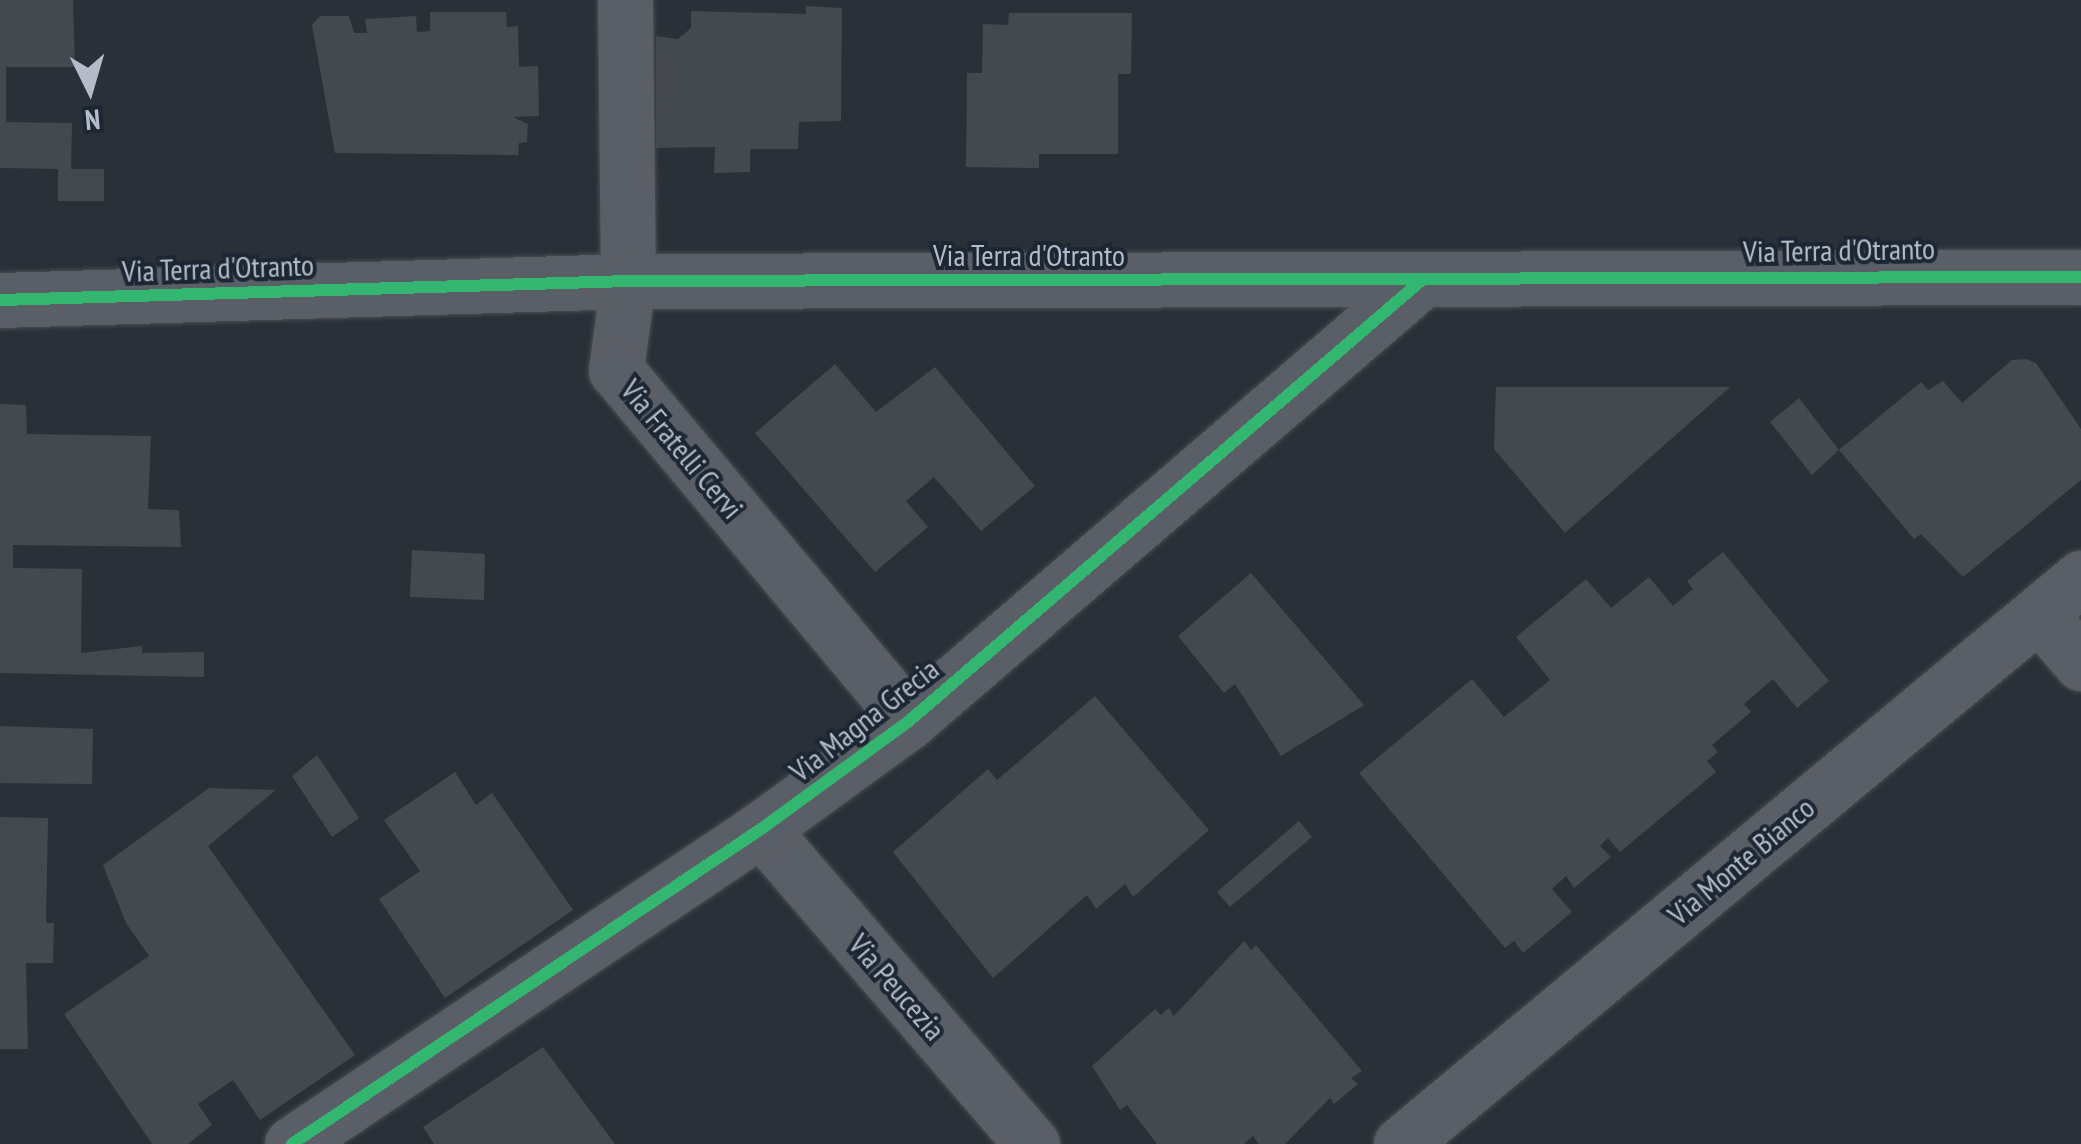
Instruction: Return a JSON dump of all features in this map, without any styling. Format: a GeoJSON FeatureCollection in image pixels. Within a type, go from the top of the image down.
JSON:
{"type":"FeatureCollection","features":[{"type":"Feature","properties":{"kind":"street","name":"Via Fratelli Cervi"},"geometry":{"type":"LineString","coordinates":[[625,0],[628,281],[616,370],[909,721]]}},
{"type":"Feature","properties":{"kind":"street","name":"Via Terra d'Otranto"},"geometry":{"type":"LineString","coordinates":[[0,300],[628,281],[1423,279],[2073,271]]}},
{"type":"Feature","properties":{"kind":"street","name":"Via Magna Grecia"},"geometry":{"type":"LineString","coordinates":[[292,1144],[761,830],[909,721],[1423,279]]}},
{"type":"Feature","properties":{"kind":"street","name":"Via Monte Bianco"},"geometry":{"type":"LineString","coordinates":[[1400,1144],[2081,578]]}},
{"type":"Feature","properties":{"kind":"street"},"geometry":{"type":"LineString","coordinates":[[2039,614],[2081,663]]}},
{"type":"Feature","properties":{"kind":"street","name":"Via Peucezia"},"geometry":{"type":"LineString","coordinates":[[761,830],[1032,1144]]}},
{"type":"Feature","properties":{"kind":"building"},"geometry":{"type":"Polygon","coordinates":[[[0,0],[73,0],[75,67],[6,67],[6,122],[72,123],[71,169],[104,169],[104,201],[58,201],[58,169],[0,168],[0,0]]]}},
{"type":"Feature","properties":{"kind":"building"},"geometry":{"type":"Polygon","coordinates":[[[806,6],[842,8],[841,121],[799,122],[798,149],[750,149],[750,172],[714,173],[715,147],[656,148],[656,36],[678,39],[691,28],[691,11],[806,14],[806,6]]]}},
{"type":"Feature","properties":{"kind":"building"},"geometry":{"type":"Polygon","coordinates":[[[430,12],[506,12],[507,27],[518,26],[519,67],[538,66],[539,116],[513,117],[528,124],[527,142],[519,143],[518,155],[335,153],[312,25],[320,16],[349,16],[354,33],[367,33],[365,19],[416,16],[417,32],[430,31],[430,12]]]}},
{"type":"Feature","properties":{"kind":"building"},"geometry":{"type":"Polygon","coordinates":[[[1009,13],[1132,13],[1131,74],[1118,74],[1118,154],[1039,154],[1039,168],[966,167],[967,73],[982,73],[983,24],[1008,25],[1009,13]]]}},
{"type":"Feature","properties":{"kind":"building"},"geometry":{"type":"Polygon","coordinates":[[[2012,360],[2036,363],[2081,429],[2081,480],[1963,577],[1921,534],[1914,539],[1839,450],[1921,382],[1928,390],[1943,381],[1962,403],[2012,360]]]}},
{"type":"Feature","properties":{"kind":"building"},"geometry":{"type":"Polygon","coordinates":[[[835,364],[876,412],[935,367],[1035,486],[981,531],[934,477],[906,501],[928,527],[875,572],[755,433],[835,364]]]}},
{"type":"Feature","properties":{"kind":"building"},"geometry":{"type":"Polygon","coordinates":[[[1496,387],[1730,387],[1565,533],[1494,449],[1496,387]]]}},
{"type":"Feature","properties":{"kind":"building"},"geometry":{"type":"Polygon","coordinates":[[[1799,398],[1839,450],[1812,475],[1770,422],[1799,398]]]}},
{"type":"Feature","properties":{"kind":"building"},"geometry":{"type":"Polygon","coordinates":[[[0,404],[26,405],[27,434],[151,436],[148,509],[179,510],[181,547],[13,545],[13,568],[82,569],[81,653],[142,646],[142,653],[204,652],[204,677],[0,673],[0,404]]]}},
{"type":"Feature","properties":{"kind":"building"},"geometry":{"type":"Polygon","coordinates":[[[412,550],[485,554],[484,600],[410,597],[412,550]]]}},
{"type":"Feature","properties":{"kind":"building"},"geometry":{"type":"Polygon","coordinates":[[[1723,552],[1829,681],[1797,708],[1773,679],[1744,704],[1751,712],[1712,745],[1718,752],[1707,761],[1716,772],[1620,852],[1608,838],[1600,846],[1611,857],[1574,888],[1566,876],[1552,889],[1572,912],[1523,953],[1514,941],[1505,948],[1359,773],[1472,679],[1504,717],[1550,680],[1516,637],[1586,579],[1611,608],[1649,577],[1673,606],[1693,589],[1687,581],[1723,552]]]}},
{"type":"Feature","properties":{"kind":"building"},"geometry":{"type":"Polygon","coordinates":[[[1251,573],[1364,705],[1281,756],[1235,684],[1224,693],[1178,636],[1251,573]]]}},
{"type":"Feature","properties":{"kind":"building"},"geometry":{"type":"Polygon","coordinates":[[[1095,696],[1209,830],[1133,897],[1125,884],[1096,909],[1087,895],[993,978],[893,852],[988,769],[997,780],[1095,696]]]}},
{"type":"Feature","properties":{"kind":"building"},"geometry":{"type":"Polygon","coordinates":[[[0,726],[93,729],[92,784],[0,783],[0,726]]]}},
{"type":"Feature","properties":{"kind":"building"},"geometry":{"type":"Polygon","coordinates":[[[317,755],[359,818],[332,837],[292,776],[317,755]]]}},
{"type":"Feature","properties":{"kind":"building"},"geometry":{"type":"Polygon","coordinates":[[[455,772],[476,805],[492,793],[573,910],[445,998],[379,899],[420,871],[384,820],[455,772]]]}},
{"type":"Feature","properties":{"kind":"building"},"geometry":{"type":"Polygon","coordinates":[[[209,788],[276,790],[208,846],[355,1055],[260,1120],[233,1080],[198,1104],[212,1125],[188,1144],[152,1144],[64,1014],[149,956],[126,923],[103,865],[209,788]]]}},
{"type":"Feature","properties":{"kind":"building"},"geometry":{"type":"Polygon","coordinates":[[[0,817],[48,818],[46,923],[54,923],[53,963],[26,963],[28,1049],[0,1049],[0,817]]]}},
{"type":"Feature","properties":{"kind":"building"},"geometry":{"type":"Polygon","coordinates":[[[1299,821],[1312,837],[1230,907],[1217,892],[1299,821]]]}},
{"type":"Feature","properties":{"kind":"building"},"geometry":{"type":"Polygon","coordinates":[[[1244,941],[1251,950],[1256,945],[1362,1071],[1351,1078],[1358,1084],[1334,1104],[1330,1098],[1285,1144],[1259,1144],[1253,1136],[1244,1144],[1157,1144],[1127,1105],[1120,1110],[1092,1066],[1155,1009],[1161,1015],[1169,1008],[1174,1016],[1244,941]]]}},
{"type":"Feature","properties":{"kind":"building"},"geometry":{"type":"Polygon","coordinates":[[[543,1047],[615,1144],[434,1144],[423,1127],[543,1047]]]}},
{"type":"Feature","properties":{"kind":"cycle path"},"geometry":{"type":"LineString","coordinates":[[0,300],[628,281],[2081,277]]}},
{"type":"Feature","properties":{"kind":"cycle path"},"geometry":{"type":"LineString","coordinates":[[292,1144],[761,829],[909,721],[1423,279]]}}]}
